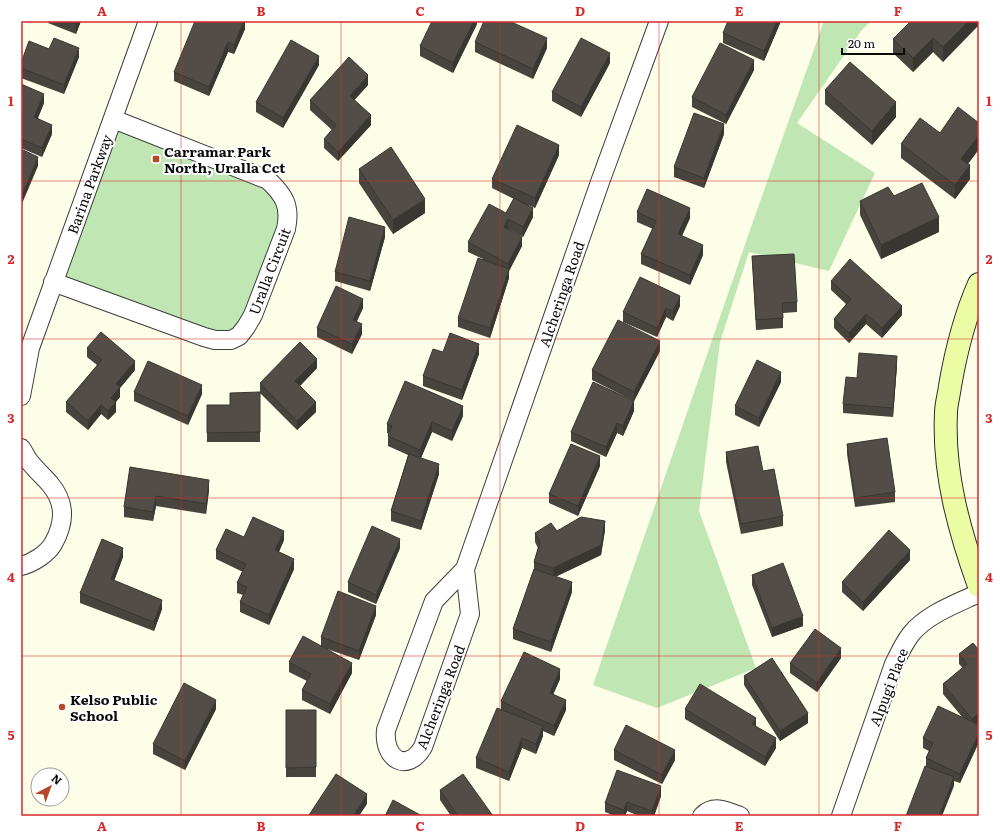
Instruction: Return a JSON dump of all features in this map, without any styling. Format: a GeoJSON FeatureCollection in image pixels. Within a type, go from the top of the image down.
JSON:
{"type":"FeatureCollection","features":[{"type":"Feature","properties":{"kind":"street","name":"Barina Parkway"},"geometry":{"type":"LineString","coordinates":[[21,396],[25,355],[148,21]]}},
{"type":"Feature","properties":{"kind":"street","name":"Alcheringa Road"},"geometry":{"type":"LineString","coordinates":[[465,569],[434,600],[388,723],[385,740],[387,748],[390,754],[397,759],[406,761],[413,759],[419,754],[429,732],[470,614],[465,569],[600,182],[653,23]]}},
{"type":"Feature","properties":{"kind":"street","name":"Uralla Circuit"},"geometry":{"type":"LineString","coordinates":[[53,282],[204,337],[215,340],[231,340],[239,336],[253,315],[286,229],[289,217],[288,208],[276,188],[268,180],[113,119]]}},
{"type":"Feature","properties":{"kind":"street"},"geometry":{"type":"LineString","coordinates":[[979,284],[969,308],[954,364],[946,412],[947,454],[954,505],[965,546],[979,586]]}},
{"type":"Feature","properties":{"kind":"street"},"geometry":{"type":"LineString","coordinates":[[21,448],[29,461],[51,485],[58,496],[62,508],[62,521],[59,534],[51,546],[41,556],[29,564],[21,566]]}},
{"type":"Feature","properties":{"kind":"street","name":"Alpugi Place"},"geometry":{"type":"LineString","coordinates":[[841,816],[894,664],[902,647],[911,634],[922,623],[936,614],[979,593]]}},
{"type":"Feature","properties":{"kind":"street"},"geometry":{"type":"LineString","coordinates":[[702,816],[713,809],[718,809],[740,816]]}},
{"type":"Feature","properties":{"kind":"green space"},"geometry":{"type":"Polygon","coordinates":[[[824,21],[871,21],[861,31],[797,123],[875,173],[829,271],[749,252],[720,342],[699,511],[756,668],[657,708],[593,685],[750,230],[824,21]]]}},
{"type":"Feature","properties":{"kind":"green space"},"geometry":{"type":"Polygon","coordinates":[[[113,119],[268,180],[286,229],[231,340],[53,282],[113,119]]]}},
{"type":"Feature","properties":{"kind":"building"},"geometry":{"type":"Polygon","coordinates":[[[67,21],[77,21],[76,24],[67,21]]]}},
{"type":"Feature","properties":{"kind":"building"},"geometry":{"type":"Polygon","coordinates":[[[195,21],[244,21],[234,45],[228,42],[209,87],[174,72],[195,21]]]}},
{"type":"Feature","properties":{"kind":"building"},"geometry":{"type":"Polygon","coordinates":[[[432,21],[474,21],[453,63],[420,46],[432,21]]]}},
{"type":"Feature","properties":{"kind":"building"},"geometry":{"type":"Polygon","coordinates":[[[484,21],[509,21],[547,38],[533,69],[475,42],[484,21]]]}},
{"type":"Feature","properties":{"kind":"building"},"geometry":{"type":"Polygon","coordinates":[[[728,21],[777,21],[764,51],[723,33],[728,21]]]}},
{"type":"Feature","properties":{"kind":"building"},"geometry":{"type":"Polygon","coordinates":[[[911,21],[969,21],[943,47],[933,38],[913,58],[893,39],[911,21]]]}},
{"type":"Feature","properties":{"kind":"building"},"geometry":{"type":"Polygon","coordinates":[[[54,38],[79,48],[64,85],[21,68],[21,63],[29,41],[49,49],[54,38]]]}},
{"type":"Feature","properties":{"kind":"building"},"geometry":{"type":"Polygon","coordinates":[[[581,38],[610,53],[581,107],[552,92],[581,38]]]}},
{"type":"Feature","properties":{"kind":"building"},"geometry":{"type":"Polygon","coordinates":[[[291,40],[319,56],[283,118],[256,102],[291,40]]]}},
{"type":"Feature","properties":{"kind":"building"},"geometry":{"type":"Polygon","coordinates":[[[720,43],[754,60],[726,115],[692,97],[720,43]]]}},
{"type":"Feature","properties":{"kind":"building"},"geometry":{"type":"Polygon","coordinates":[[[349,57],[368,75],[350,96],[371,115],[338,152],[324,139],[336,125],[310,100],[349,57]]]}},
{"type":"Feature","properties":{"kind":"building"},"geometry":{"type":"Polygon","coordinates":[[[850,62],[896,102],[872,131],[825,90],[850,62]]]}},
{"type":"Feature","properties":{"kind":"building"},"geometry":{"type":"Polygon","coordinates":[[[21,84],[44,94],[34,117],[52,125],[42,148],[21,139],[21,84]]]}},
{"type":"Feature","properties":{"kind":"building"},"geometry":{"type":"Polygon","coordinates":[[[958,107],[979,123],[979,135],[961,159],[970,165],[955,185],[901,144],[920,118],[940,133],[958,107]]]}},
{"type":"Feature","properties":{"kind":"building"},"geometry":{"type":"Polygon","coordinates":[[[694,113],[724,124],[704,178],[674,167],[694,113]]]}},
{"type":"Feature","properties":{"kind":"building"},"geometry":{"type":"Polygon","coordinates":[[[517,125],[559,145],[535,198],[492,179],[517,125]]]}},
{"type":"Feature","properties":{"kind":"building"},"geometry":{"type":"Polygon","coordinates":[[[391,147],[425,199],[393,220],[359,169],[391,147]]]}},
{"type":"Feature","properties":{"kind":"building"},"geometry":{"type":"Polygon","coordinates":[[[21,149],[38,157],[21,197],[21,149]]]}},
{"type":"Feature","properties":{"kind":"building"},"geometry":{"type":"Polygon","coordinates":[[[922,183],[939,217],[881,245],[860,201],[888,187],[894,196],[922,183]]]}},
{"type":"Feature","properties":{"kind":"building"},"geometry":{"type":"Polygon","coordinates":[[[647,189],[690,208],[678,234],[703,245],[690,275],[641,254],[656,221],[637,212],[647,189]]]}},
{"type":"Feature","properties":{"kind":"building"},"geometry":{"type":"Polygon","coordinates":[[[514,198],[533,208],[523,227],[508,219],[504,227],[522,237],[508,264],[468,242],[489,204],[506,213],[514,198]]]}},
{"type":"Feature","properties":{"kind":"building"},"geometry":{"type":"Polygon","coordinates":[[[349,217],[385,227],[370,281],[335,272],[349,217]]]}},
{"type":"Feature","properties":{"kind":"building"},"geometry":{"type":"Polygon","coordinates":[[[794,254],[797,302],[782,303],[783,318],[756,320],[752,256],[794,254]]]}},
{"type":"Feature","properties":{"kind":"building"},"geometry":{"type":"Polygon","coordinates":[[[478,258],[509,269],[490,328],[458,318],[478,258]]]}},
{"type":"Feature","properties":{"kind":"building"},"geometry":{"type":"Polygon","coordinates":[[[850,259],[902,306],[882,328],[866,314],[849,333],[834,319],[851,299],[831,281],[850,259]]]}},
{"type":"Feature","properties":{"kind":"building"},"geometry":{"type":"Polygon","coordinates":[[[640,277],[680,296],[673,311],[666,308],[657,328],[623,312],[640,277]]]}},
{"type":"Feature","properties":{"kind":"building"},"geometry":{"type":"Polygon","coordinates":[[[336,286],[363,299],[353,320],[362,324],[352,344],[317,328],[336,286]]]}},
{"type":"Feature","properties":{"kind":"building"},"geometry":{"type":"Polygon","coordinates":[[[618,320],[660,341],[634,392],[592,370],[618,320]]]}},
{"type":"Feature","properties":{"kind":"building"},"geometry":{"type":"Polygon","coordinates":[[[101,332],[135,361],[116,384],[120,387],[111,398],[116,402],[108,411],[101,405],[88,421],[66,402],[102,360],[87,348],[101,332]]]}},
{"type":"Feature","properties":{"kind":"building"},"geometry":{"type":"Polygon","coordinates":[[[450,333],[479,344],[462,390],[423,376],[433,349],[443,352],[450,333]]]}},
{"type":"Feature","properties":{"kind":"building"},"geometry":{"type":"Polygon","coordinates":[[[300,342],[317,359],[295,381],[316,402],[297,421],[260,383],[300,342]]]}},
{"type":"Feature","properties":{"kind":"building"},"geometry":{"type":"Polygon","coordinates":[[[859,353],[897,356],[893,408],[843,404],[846,377],[857,378],[859,353]]]}},
{"type":"Feature","properties":{"kind":"building"},"geometry":{"type":"Polygon","coordinates":[[[757,360],[781,372],[759,418],[735,406],[757,360]]]}},
{"type":"Feature","properties":{"kind":"building"},"geometry":{"type":"Polygon","coordinates":[[[148,361],[202,385],[188,416],[134,392],[148,361]]]}},
{"type":"Feature","properties":{"kind":"building"},"geometry":{"type":"Polygon","coordinates":[[[405,381],[463,406],[452,431],[432,422],[420,450],[388,436],[392,426],[387,424],[405,381]]]}},
{"type":"Feature","properties":{"kind":"building"},"geometry":{"type":"Polygon","coordinates":[[[593,382],[634,401],[623,426],[617,423],[606,447],[571,432],[593,382]]]}},
{"type":"Feature","properties":{"kind":"building"},"geometry":{"type":"Polygon","coordinates":[[[260,392],[260,432],[207,433],[207,405],[230,405],[230,393],[260,392]]]}},
{"type":"Feature","properties":{"kind":"building"},"geometry":{"type":"Polygon","coordinates":[[[887,438],[895,492],[855,498],[847,444],[887,438]]]}},
{"type":"Feature","properties":{"kind":"building"},"geometry":{"type":"Polygon","coordinates":[[[571,444],[600,456],[578,506],[549,494],[571,444]]]}},
{"type":"Feature","properties":{"kind":"building"},"geometry":{"type":"Polygon","coordinates":[[[758,446],[763,471],[774,469],[783,516],[741,524],[726,452],[758,446]]]}},
{"type":"Feature","properties":{"kind":"building"},"geometry":{"type":"Polygon","coordinates":[[[409,454],[439,464],[421,521],[391,511],[409,454]]]}},
{"type":"Feature","properties":{"kind":"building"},"geometry":{"type":"Polygon","coordinates":[[[130,467],[209,480],[206,504],[156,496],[153,512],[124,507],[130,467]]]}},
{"type":"Feature","properties":{"kind":"building"},"geometry":{"type":"Polygon","coordinates":[[[253,517],[284,531],[275,550],[294,559],[269,615],[240,602],[247,587],[237,583],[246,564],[216,550],[226,529],[244,537],[253,517]]]}},
{"type":"Feature","properties":{"kind":"building"},"geometry":{"type":"Polygon","coordinates":[[[581,517],[605,521],[601,545],[553,568],[534,562],[540,542],[535,533],[551,523],[557,531],[581,517]]]}},
{"type":"Feature","properties":{"kind":"building"},"geometry":{"type":"Polygon","coordinates":[[[372,526],[400,539],[376,595],[348,582],[372,526]]]}},
{"type":"Feature","properties":{"kind":"building"},"geometry":{"type":"Polygon","coordinates":[[[889,530],[910,550],[863,602],[842,582],[889,530]]]}},
{"type":"Feature","properties":{"kind":"building"},"geometry":{"type":"Polygon","coordinates":[[[102,539],[123,548],[111,579],[162,600],[154,622],[80,593],[102,539]]]}},
{"type":"Feature","properties":{"kind":"building"},"geometry":{"type":"Polygon","coordinates":[[[783,563],[803,616],[772,628],[752,575],[783,563]]]}},
{"type":"Feature","properties":{"kind":"building"},"geometry":{"type":"Polygon","coordinates":[[[534,569],[572,582],[551,642],[513,629],[534,569]]]}},
{"type":"Feature","properties":{"kind":"building"},"geometry":{"type":"Polygon","coordinates":[[[338,591],[376,606],[359,651],[321,637],[338,591]]]}},
{"type":"Feature","properties":{"kind":"building"},"geometry":{"type":"Polygon","coordinates":[[[815,629],[841,648],[817,683],[790,663],[815,629]]]}},
{"type":"Feature","properties":{"kind":"building"},"geometry":{"type":"Polygon","coordinates":[[[303,636],[352,663],[330,704],[302,690],[311,674],[289,662],[303,636]]]}},
{"type":"Feature","properties":{"kind":"building"},"geometry":{"type":"Polygon","coordinates":[[[973,643],[979,650],[979,713],[972,719],[943,684],[967,664],[959,654],[973,643]]]}},
{"type":"Feature","properties":{"kind":"building"},"geometry":{"type":"Polygon","coordinates":[[[524,652],[560,669],[550,693],[566,700],[554,726],[501,701],[524,652]]]}},
{"type":"Feature","properties":{"kind":"building"},"geometry":{"type":"Polygon","coordinates":[[[772,658],[808,713],[780,731],[744,676],[772,658]]]}},
{"type":"Feature","properties":{"kind":"building"},"geometry":{"type":"Polygon","coordinates":[[[184,683],[216,700],[185,761],[153,744],[184,683]]]}},
{"type":"Feature","properties":{"kind":"building"},"geometry":{"type":"Polygon","coordinates":[[[700,684],[756,718],[752,724],[776,738],[765,757],[685,709],[700,684]]]}},
{"type":"Feature","properties":{"kind":"building"},"geometry":{"type":"Polygon","coordinates":[[[938,706],[979,725],[979,733],[960,774],[926,758],[933,743],[923,738],[938,706]]]}},
{"type":"Feature","properties":{"kind":"building"},"geometry":{"type":"Polygon","coordinates":[[[497,708],[543,726],[536,744],[522,738],[509,772],[476,758],[497,708]]]}},
{"type":"Feature","properties":{"kind":"building"},"geometry":{"type":"Polygon","coordinates":[[[286,710],[316,710],[316,767],[286,768],[286,710]]]}},
{"type":"Feature","properties":{"kind":"building"},"geometry":{"type":"Polygon","coordinates":[[[626,725],[675,750],[662,775],[614,750],[626,725]]]}},
{"type":"Feature","properties":{"kind":"building"},"geometry":{"type":"Polygon","coordinates":[[[925,766],[954,777],[939,816],[906,816],[925,766]]]}},
{"type":"Feature","properties":{"kind":"building"},"geometry":{"type":"Polygon","coordinates":[[[617,770],[661,786],[652,811],[627,802],[624,810],[605,803],[617,770]]]}},
{"type":"Feature","properties":{"kind":"building"},"geometry":{"type":"Polygon","coordinates":[[[336,774],[367,794],[353,816],[310,816],[309,815],[336,774]]]}},
{"type":"Feature","properties":{"kind":"building"},"geometry":{"type":"Polygon","coordinates":[[[463,774],[493,816],[458,816],[440,790],[463,774]]]}},
{"type":"Feature","properties":{"kind":"building"},"geometry":{"type":"Polygon","coordinates":[[[393,800],[422,816],[385,816],[393,800]]]}},
{"type":"Feature","properties":{"kind":"place","name":"Carramar Park North, Uralla Cct"},"geometry":{"type":"Point","coordinates":[156,159]}},
{"type":"Feature","properties":{"kind":"place","name":"Kelso Public School"},"geometry":{"type":"Point","coordinates":[62,707]}}]}
